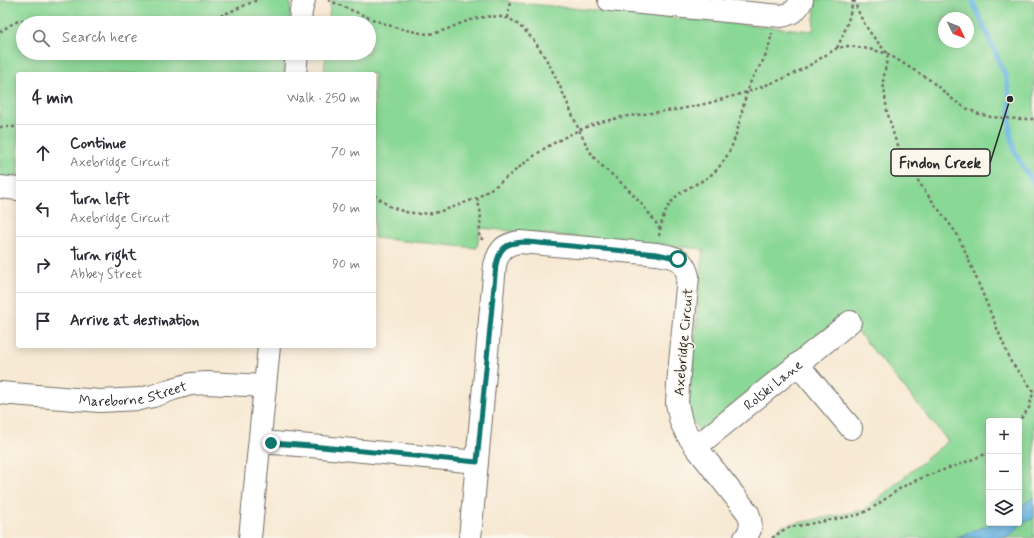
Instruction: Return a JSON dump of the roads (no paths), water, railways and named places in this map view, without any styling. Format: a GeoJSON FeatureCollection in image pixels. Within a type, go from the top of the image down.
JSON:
{"type":"FeatureCollection","features":[{"type":"Feature","properties":{"kind":"street"},"geometry":{"type":"LineString","coordinates":[[609,0],[773,15],[788,15],[794,12],[802,0]]}},
{"type":"Feature","properties":{"kind":"street"},"geometry":{"type":"LineString","coordinates":[[295,72],[296,60]]}},
{"type":"Feature","properties":{"kind":"street"},"geometry":{"type":"LineString","coordinates":[[0,187],[16,189]]}},
{"type":"Feature","properties":{"kind":"street","name":"Axebridge Circuit"},"geometry":{"type":"LineString","coordinates":[[477,462],[496,265],[499,253],[508,245],[520,242],[657,254],[671,257],[678,259],[682,263],[688,276],[677,403],[681,422],[696,448],[748,513],[751,521],[749,533],[745,538]]}},
{"type":"Feature","properties":{"kind":"street","name":"Rolski Lane"},"geometry":{"type":"LineString","coordinates":[[696,448],[850,322]]}},
{"type":"Feature","properties":{"kind":"street"},"geometry":{"type":"LineString","coordinates":[[250,538],[269,348]]}},
{"type":"Feature","properties":{"kind":"street"},"geometry":{"type":"LineString","coordinates":[[798,365],[851,428]]}},
{"type":"Feature","properties":{"kind":"street","name":"Mareborne Street"},"geometry":{"type":"LineString","coordinates":[[0,393],[100,401],[139,399],[191,384],[207,383],[265,386]]}},
{"type":"Feature","properties":{"kind":"street"},"geometry":{"type":"LineString","coordinates":[[260,442],[318,446],[477,462],[470,538]]}},
{"type":"Feature","properties":{"kind":"water"},"geometry":{"type":"Polygon","coordinates":[[[1034,497],[1034,518],[1022,524],[1022,505],[1034,497]]]}},
{"type":"Feature","properties":{"kind":"water"},"geometry":{"type":"Polygon","coordinates":[[[986,526],[1020,526],[1008,537],[955,538],[986,526]]]}},
{"type":"Feature","properties":{"kind":"waterway"},"geometry":{"type":"LineString","coordinates":[[972,0],[1006,77],[1010,99],[1010,130],[1014,150],[1024,169],[1034,183]]}},
{"type":"Feature","properties":{"kind":"place","name":"Findon Creek"},"geometry":{"type":"Point","coordinates":[1010,99]}}]}
